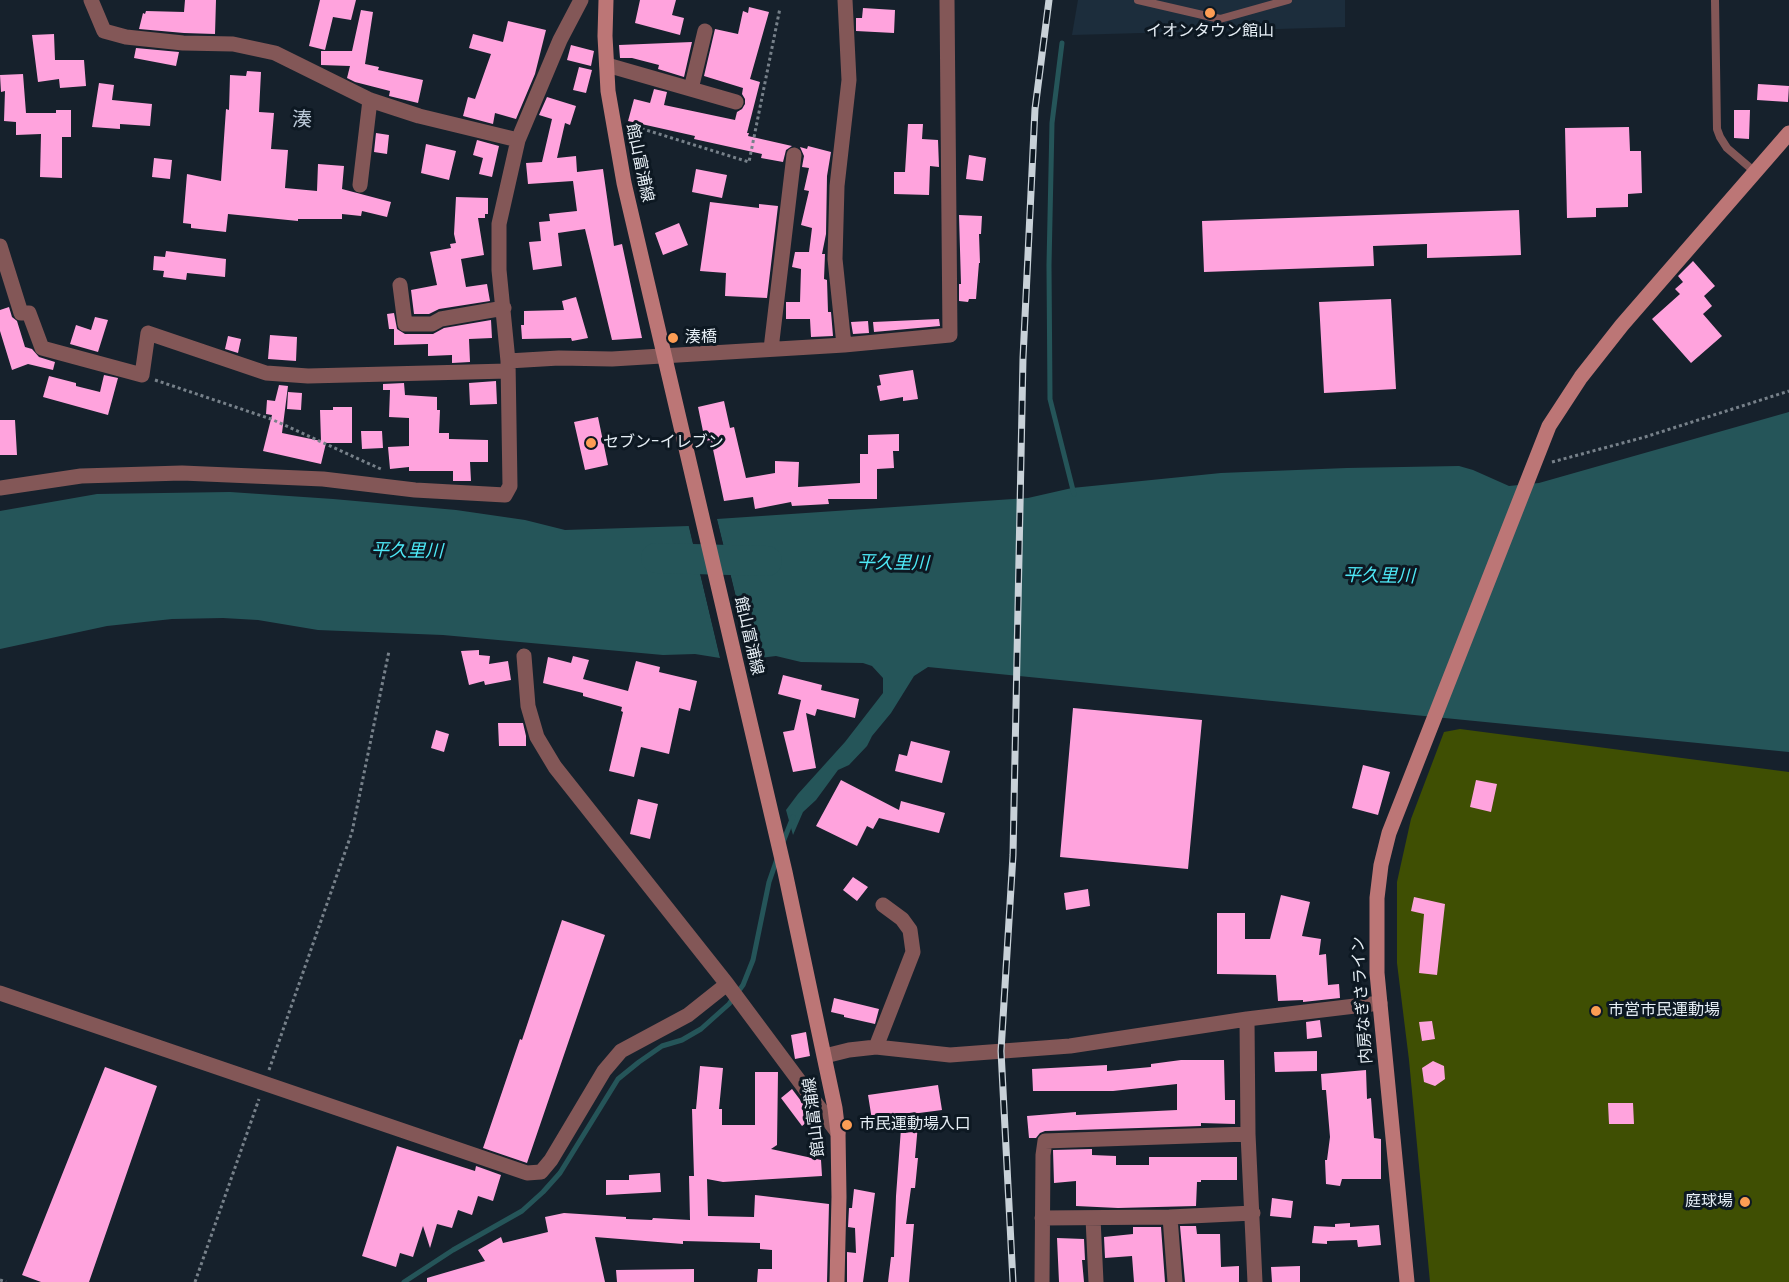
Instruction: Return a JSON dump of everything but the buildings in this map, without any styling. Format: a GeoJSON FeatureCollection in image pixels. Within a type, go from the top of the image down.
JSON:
{"type":"FeatureCollection","features":[{"type":"Feature","properties":{"kind":"main road","name":"館山富浦線"},"geometry":{"type":"LineString","coordinates":[[606,0],[606,65],[617,150],[785,872],[825,1056],[838,1133],[837,1282]]}},
{"type":"Feature","properties":{"kind":"main road","name":"内房なぎさライン"},"geometry":{"type":"LineString","coordinates":[[1407,1282],[1377,973],[1376,918],[1381,865],[1389,833],[1549,426],[1581,376],[1622,325],[1789,133]]}},
{"type":"Feature","properties":{"kind":"street"},"geometry":{"type":"LineString","coordinates":[[91,0],[104,31],[183,43],[233,44],[275,53],[370,100],[419,116],[518,140]]}},
{"type":"Feature","properties":{"kind":"street"},"geometry":{"type":"LineString","coordinates":[[0,488],[81,476],[182,473],[323,479],[415,490],[505,495],[510,486],[508,366],[499,270],[499,224],[518,140],[560,39],[581,0]]}},
{"type":"Feature","properties":{"kind":"street"},"geometry":{"type":"LineString","coordinates":[[844,345],[835,259],[837,186],[849,80],[845,0]]}},
{"type":"Feature","properties":{"kind":"street"},"geometry":{"type":"LineString","coordinates":[[0,246],[21,313],[29,313],[42,348],[142,375],[148,333],[266,373],[308,376],[508,366],[559,358],[612,359],[844,345],[950,335],[947,0]]}},
{"type":"Feature","properties":{"kind":"street"},"geometry":{"type":"LineString","coordinates":[[690,89],[705,32]]}},
{"type":"Feature","properties":{"kind":"street"},"geometry":{"type":"LineString","coordinates":[[606,65],[736,102]]}},
{"type":"Feature","properties":{"kind":"street"},"geometry":{"type":"LineString","coordinates":[[360,185],[370,100]]}},
{"type":"Feature","properties":{"kind":"street"},"geometry":{"type":"LineString","coordinates":[[771,349],[794,155]]}},
{"type":"Feature","properties":{"kind":"street"},"geometry":{"type":"LineString","coordinates":[[400,285],[405,324],[432,324],[441,319],[504,308]]}},
{"type":"Feature","properties":{"kind":"street"},"geometry":{"type":"LineString","coordinates":[[524,656],[528,706],[537,737],[555,766],[730,988],[838,1133]]}},
{"type":"Feature","properties":{"kind":"street"},"geometry":{"type":"LineString","coordinates":[[876,1047],[913,952],[910,930],[902,919],[883,904]]}},
{"type":"Feature","properties":{"kind":"street"},"geometry":{"type":"LineString","coordinates":[[0,993],[527,1173],[541,1172],[551,1160],[604,1071],[621,1051],[688,1015],[730,988]]}},
{"type":"Feature","properties":{"kind":"street"},"geometry":{"type":"LineString","coordinates":[[825,1056],[876,1047],[960,1054],[1070,1046],[1247,1019],[1380,1003]]}},
{"type":"Feature","properties":{"kind":"street"},"geometry":{"type":"LineString","coordinates":[[1247,1019],[1248,1134],[1255,1282]]}},
{"type":"Feature","properties":{"kind":"street"},"geometry":{"type":"LineString","coordinates":[[1042,1282],[1042,1155],[1045,1141],[1248,1134]]}},
{"type":"Feature","properties":{"kind":"street"},"geometry":{"type":"LineString","coordinates":[[1042,1218],[1170,1217],[1253,1213]]}},
{"type":"Feature","properties":{"kind":"street"},"geometry":{"type":"LineString","coordinates":[[1170,1217],[1175,1282]]}},
{"type":"Feature","properties":{"kind":"street"},"geometry":{"type":"LineString","coordinates":[[1093,1218],[1096,1282]]}},
{"type":"Feature","properties":{"kind":"lane"},"geometry":{"type":"LineString","coordinates":[[1138,0],[1220,19],[1288,0]]}},
{"type":"Feature","properties":{"kind":"lane"},"geometry":{"type":"LineString","coordinates":[[1715,0],[1719,137],[1727,148],[1755,172]]}},
{"type":"Feature","properties":{"kind":"path"},"geometry":{"type":"LineString","coordinates":[[142,375],[271,419],[388,473]]}},
{"type":"Feature","properties":{"kind":"path"},"geometry":{"type":"LineString","coordinates":[[1529,474],[1553,461],[1645,437],[1789,392]]}},
{"type":"Feature","properties":{"kind":"path"},"geometry":{"type":"LineString","coordinates":[[195,1282],[352,832],[388,651]]}},
{"type":"Feature","properties":{"kind":"path"},"geometry":{"type":"LineString","coordinates":[[0,1280],[6,1282]]}},
{"type":"Feature","properties":{"kind":"shaded area","name":"イオンタウン館山"},"geometry":{"type":"Polygon","coordinates":[[[1078,0],[1345,0],[1345,27],[1072,35],[1078,0]]]}},
{"type":"Feature","properties":{"kind":"green space","name":"市営市民運動場"},"geometry":{"type":"Polygon","coordinates":[[[1460,729],[1789,772],[1789,1282],[1430,1282],[1409,1060],[1397,963],[1397,882],[1411,819],[1444,732],[1460,729]]]}},
{"type":"Feature","properties":{"kind":"water"},"geometry":{"type":"Polygon","coordinates":[[[1789,412],[1789,752],[928,667],[914,676],[867,746],[849,765],[838,770],[816,800],[803,812],[793,835],[786,810],[845,742],[883,693],[883,678],[872,666],[863,663],[801,662],[776,656],[751,659],[717,519],[1028,498],[1072,488],[1221,473],[1459,466],[1509,486],[1539,483],[1789,412]]]}},
{"type":"Feature","properties":{"kind":"water"},"geometry":{"type":"Polygon","coordinates":[[[230,492],[456,510],[525,520],[565,530],[689,526],[720,658],[695,654],[663,655],[443,635],[318,630],[258,620],[223,618],[172,619],[107,626],[0,649],[0,511],[97,494],[230,492]]]}},
{"type":"Feature","properties":{"kind":"pier"},"geometry":{"type":"Polygon","coordinates":[[[716,516],[752,662],[748,659],[714,520],[716,516]]]}},
{"type":"Feature","properties":{"kind":"pier"},"geometry":{"type":"Polygon","coordinates":[[[688,523],[692,525],[723,657],[721,661],[688,523]]]}},
{"type":"Feature","properties":{"kind":"waterway"},"geometry":{"type":"LineString","coordinates":[[1062,43],[1052,123],[1049,265],[1050,399],[1074,494]]}},
{"type":"Feature","properties":{"kind":"waterway","name":"平久里川"},"geometry":{"type":"LineString","coordinates":[[656,558],[767,561]]}},
{"type":"Feature","properties":{"kind":"waterway"},"geometry":{"type":"LineString","coordinates":[[783,842],[793,817]]}},
{"type":"Feature","properties":{"kind":"waterway"},"geometry":{"type":"LineString","coordinates":[[404,1282],[453,1250],[522,1211],[560,1173],[618,1079],[662,1046],[682,1040],[701,1029],[729,1004],[743,985],[753,960],[769,882],[777,859]]}},
{"type":"Feature","properties":{"kind":"railway"},"geometry":{"type":"LineString","coordinates":[[1013,1282],[1001,1051],[1013,855],[1023,358],[1035,109],[1049,0]]}},
{"type":"Feature","properties":{"kind":"place","name":"イオンタウン館山"},"geometry":{"type":"Point","coordinates":[1210,13]}},
{"type":"Feature","properties":{"kind":"place","name":"湊橋"},"geometry":{"type":"Point","coordinates":[673,338]}},
{"type":"Feature","properties":{"kind":"place","name":"セブン-イレブン"},"geometry":{"type":"Point","coordinates":[591,443]}},
{"type":"Feature","properties":{"kind":"place","name":"市営市民運動場"},"geometry":{"type":"Point","coordinates":[1596,1011]}},
{"type":"Feature","properties":{"kind":"place","name":"市民運動場入口"},"geometry":{"type":"Point","coordinates":[847,1125]}},
{"type":"Feature","properties":{"kind":"place","name":"庭球場"},"geometry":{"type":"Point","coordinates":[1745,1202]}},
{"type":"Feature","properties":{"kind":"district","name":"湊"},"geometry":{"type":"Point","coordinates":[302,121]}}]}
